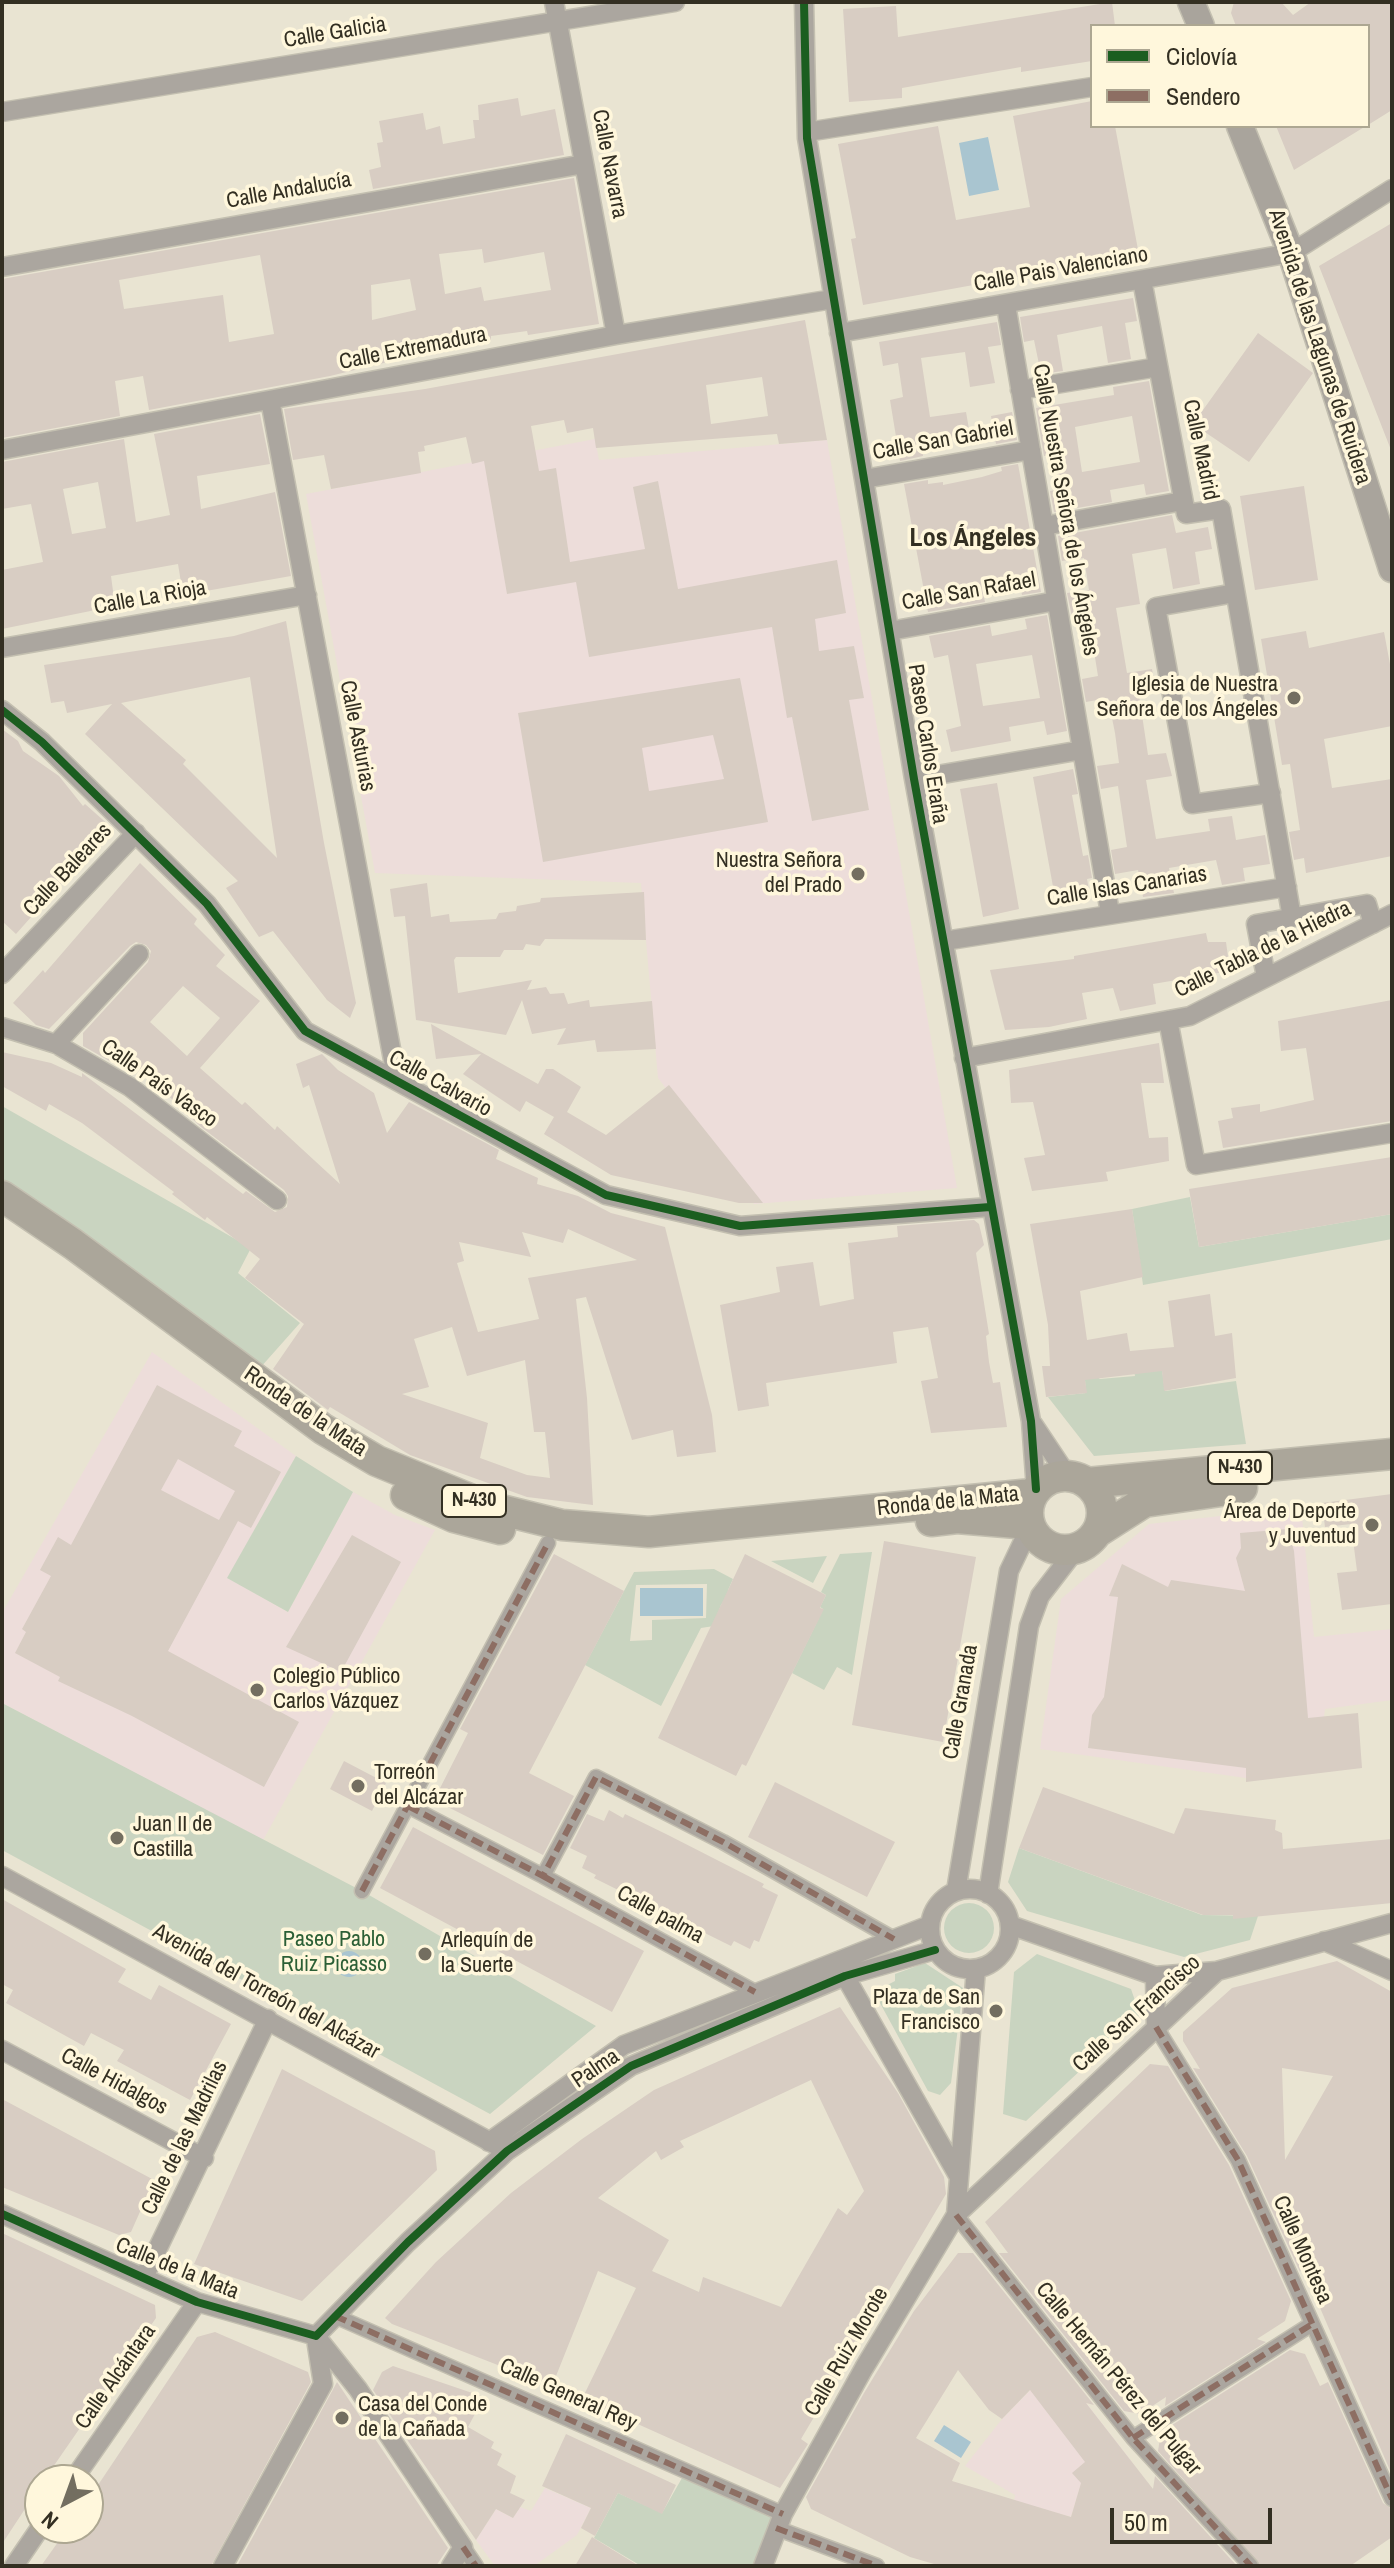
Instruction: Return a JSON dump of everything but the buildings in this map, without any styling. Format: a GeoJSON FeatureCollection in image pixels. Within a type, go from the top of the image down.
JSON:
{"type":"FeatureCollection","features":[{"type":"Feature","properties":{"kind":"highway","name":"Ronda de la Mata"},"geometry":{"type":"LineString","coordinates":[[2,1196],[53,1229],[323,1429],[377,1461],[489,1507],[562,1525],[649,1532],[716,1528],[1034,1491]]}},
{"type":"Feature","properties":{"kind":"highway","name":"Ronda de la Mata"},"geometry":{"type":"LineString","coordinates":[[2,1213],[239,1389],[369,1479],[454,1517],[548,1543],[651,1553],[804,1539],[957,1518],[1029,1526]]}},
{"type":"Feature","properties":{"kind":"highway","name":"N-430"},"geometry":{"type":"LineString","coordinates":[[1034,1491],[1045,1481],[1392,1454]]}},
{"type":"Feature","properties":{"kind":"highway","name":"N-430"},"geometry":{"type":"LineString","coordinates":[[1029,1526],[1049,1547],[1087,1540],[1144,1502],[1224,1489],[1392,1472]]}},
{"type":"Feature","properties":{"kind":"highway"},"geometry":{"type":"LineString","coordinates":[[1077,1479],[1101,1505],[1087,1540]]}},
{"type":"Feature","properties":{"kind":"highway"},"geometry":{"type":"LineString","coordinates":[[1029,1526],[1028,1504],[1034,1491]]}},
{"type":"Feature","properties":{"kind":"main road"},"geometry":{"type":"LineString","coordinates":[[1191,2],[1200,24]]}},
{"type":"Feature","properties":{"kind":"main road","name":"Avenida de las Lagunas de Ruidera"},"geometry":{"type":"LineString","coordinates":[[1241,128],[1291,253],[1392,569]]}},
{"type":"Feature","properties":{"kind":"street","name":"Calle Navarra"},"geometry":{"type":"LineString","coordinates":[[554,2],[616,335]]}},
{"type":"Feature","properties":{"kind":"street","name":"Calle Galicia"},"geometry":{"type":"LineString","coordinates":[[2,112],[675,2]]}},
{"type":"Feature","properties":{"kind":"street","name":"Paseo Carlos Eraña"},"geometry":{"type":"LineString","coordinates":[[804,2],[807,132],[914,779],[1031,1421],[1034,1491]]}},
{"type":"Feature","properties":{"kind":"street"},"geometry":{"type":"LineString","coordinates":[[807,132],[1090,87]]}},
{"type":"Feature","properties":{"kind":"street","name":"Calle Andalucía"},"geometry":{"type":"LineString","coordinates":[[2,267],[584,164]]}},
{"type":"Feature","properties":{"kind":"street"},"geometry":{"type":"LineString","coordinates":[[1291,253],[1392,189]]}},
{"type":"Feature","properties":{"kind":"street","name":"Calle Pais Valenciano"},"geometry":{"type":"LineString","coordinates":[[839,333],[1291,253]]}},
{"type":"Feature","properties":{"kind":"street","name":"Calle Madrid"},"geometry":{"type":"LineString","coordinates":[[1142,280],[1186,514],[1221,509],[1287,887]]}},
{"type":"Feature","properties":{"kind":"street","name":"Calle Extremadura"},"geometry":{"type":"LineString","coordinates":[[2,450],[616,335],[833,299]]}},
{"type":"Feature","properties":{"kind":"street","name":"Calle Nuestra Señora de los Ángeles"},"geometry":{"type":"LineString","coordinates":[[1006,305],[1110,913]]}},
{"type":"Feature","properties":{"kind":"street"},"geometry":{"type":"LineString","coordinates":[[1020,390],[1158,367]]}},
{"type":"Feature","properties":{"kind":"street","name":"Calle Asturias"},"geometry":{"type":"LineString","coordinates":[[270,400],[397,1081]]}},
{"type":"Feature","properties":{"kind":"street","name":"Calle San Gabriel"},"geometry":{"type":"LineString","coordinates":[[864,479],[1031,450]]}},
{"type":"Feature","properties":{"kind":"street"},"geometry":{"type":"LineString","coordinates":[[1044,526],[1183,501]]}},
{"type":"Feature","properties":{"kind":"street"},"geometry":{"type":"LineString","coordinates":[[1235,593],[1156,607],[1192,804],[1271,793]]}},
{"type":"Feature","properties":{"kind":"street","name":"Calle La Rioja"},"geometry":{"type":"LineString","coordinates":[[2,648],[307,595]]}},
{"type":"Feature","properties":{"kind":"street","name":"Calle San Rafael"},"geometry":{"type":"LineString","coordinates":[[890,631],[1056,601]]}},
{"type":"Feature","properties":{"kind":"street","name":"Calle Calvario"},"geometry":{"type":"LineString","coordinates":[[2,710],[42,742],[207,904],[305,1031],[606,1195],[740,1226],[990,1207]]}},
{"type":"Feature","properties":{"kind":"street"},"geometry":{"type":"LineString","coordinates":[[914,779],[1082,750]]}},
{"type":"Feature","properties":{"kind":"street","name":"Calle Baleares"},"geometry":{"type":"LineString","coordinates":[[2,974],[136,833]]}},
{"type":"Feature","properties":{"kind":"street"},"geometry":{"type":"LineString","coordinates":[[1287,887],[1292,918]]}},
{"type":"Feature","properties":{"kind":"street","name":"Calle Islas Canarias"},"geometry":{"type":"LineString","coordinates":[[944,941],[1287,887]]}},
{"type":"Feature","properties":{"kind":"street"},"geometry":{"type":"LineString","coordinates":[[1266,977],[1256,924],[1367,904],[1373,924]]}},
{"type":"Feature","properties":{"kind":"street","name":"Calle Tabla de la Hiedra"},"geometry":{"type":"LineString","coordinates":[[964,1058],[1190,1016],[1392,914]]}},
{"type":"Feature","properties":{"kind":"street"},"geometry":{"type":"LineString","coordinates":[[56,1044],[139,954]]}},
{"type":"Feature","properties":{"kind":"street"},"geometry":{"type":"LineString","coordinates":[[1168,1020],[1196,1165],[1392,1133]]}},
{"type":"Feature","properties":{"kind":"street","name":"Calle País Vasco"},"geometry":{"type":"LineString","coordinates":[[2,1027],[56,1044],[130,1087],[277,1200]]}},
{"type":"Feature","properties":{"kind":"street","name":"Paseo Carlos Eraña"},"geometry":{"type":"LineString","coordinates":[[1031,1421],[1077,1479]]}},
{"type":"Feature","properties":{"kind":"street","name":"Calle Granada"},"geometry":{"type":"LineString","coordinates":[[956,1891],[1009,1571],[1029,1526]]}},
{"type":"Feature","properties":{"kind":"street"},"geometry":{"type":"LineString","coordinates":[[988,1894],[1029,1626],[1040,1596],[1087,1540]]}},
{"type":"Feature","properties":{"kind":"street"},"geometry":{"type":"LineString","coordinates":[[362,1891],[449,1723],[548,1543]]}},
{"type":"Feature","properties":{"kind":"street"},"geometry":{"type":"LineString","coordinates":[[543,1876],[596,1777],[723,1842],[894,1939]]}},
{"type":"Feature","properties":{"kind":"street","name":"Calle palma"},"geometry":{"type":"LineString","coordinates":[[408,1806],[755,1992]]}},
{"type":"Feature","properties":{"kind":"street","name":"Avenida del Torreón del Alcázar"},"geometry":{"type":"LineString","coordinates":[[2,1876],[507,2151]]}},
{"type":"Feature","properties":{"kind":"street"},"geometry":{"type":"LineString","coordinates":[[978,1890],[988,1894],[1006,1913],[1010,1925],[1009,1938],[1001,1954],[976,1969],[948,1964],[935,1950],[930,1925],[934,1910],[956,1891],[978,1890]]}},
{"type":"Feature","properties":{"kind":"street","name":"Calle San Francisco"},"geometry":{"type":"LineString","coordinates":[[956,2215],[1217,1971],[1392,1923]]}},
{"type":"Feature","properties":{"kind":"street","name":"Palma"},"geometry":{"type":"LineString","coordinates":[[489,2142],[624,2045],[930,1925]]}},
{"type":"Feature","properties":{"kind":"street"},"geometry":{"type":"LineString","coordinates":[[1010,1925],[1155,1976],[1217,1971]]}},
{"type":"Feature","properties":{"kind":"street"},"geometry":{"type":"LineString","coordinates":[[1324,1941],[1392,1971]]}},
{"type":"Feature","properties":{"kind":"street","name":"Palma"},"geometry":{"type":"LineString","coordinates":[[335,2316],[408,2242],[507,2151],[631,2066],[845,1976],[935,1950]]}},
{"type":"Feature","properties":{"kind":"street"},"geometry":{"type":"LineString","coordinates":[[956,2215],[976,1969]]}},
{"type":"Feature","properties":{"kind":"street"},"geometry":{"type":"LineString","coordinates":[[845,1976],[959,2177]]}},
{"type":"Feature","properties":{"kind":"street"},"geometry":{"type":"LineString","coordinates":[[1155,1976],[1156,2027]]}},
{"type":"Feature","properties":{"kind":"street","name":"Calle de las Madrilas"},"geometry":{"type":"LineString","coordinates":[[144,2277],[204,2158],[268,2019]]}},
{"type":"Feature","properties":{"kind":"street","name":"Calle Montesa"},"geometry":{"type":"LineString","coordinates":[[1156,2027],[1238,2160],[1392,2499]]}},
{"type":"Feature","properties":{"kind":"street","name":"Calle Hidalgos"},"geometry":{"type":"LineString","coordinates":[[2,2050],[204,2158]]}},
{"type":"Feature","properties":{"kind":"street","name":"Calle de la Mata"},"geometry":{"type":"LineString","coordinates":[[2,2214],[197,2302],[316,2336]]}},
{"type":"Feature","properties":{"kind":"street","name":"Calle Hernán Pérez del Pulgar"},"geometry":{"type":"LineString","coordinates":[[956,2215],[1133,2438],[1251,2566]]}},
{"type":"Feature","properties":{"kind":"street","name":"Calle Ruiz Morote"},"geometry":{"type":"LineString","coordinates":[[763,2566],[779,2521],[864,2368],[956,2215]]}},
{"type":"Feature","properties":{"kind":"street","name":"Calle Alcántara"},"geometry":{"type":"LineString","coordinates":[[84,2464],[197,2302]]}},
{"type":"Feature","properties":{"kind":"street"},"geometry":{"type":"LineString","coordinates":[[316,2336],[335,2316]]}},
{"type":"Feature","properties":{"kind":"street","name":"Calle General Rey"},"geometry":{"type":"LineString","coordinates":[[335,2316],[877,2566]]}},
{"type":"Feature","properties":{"kind":"street"},"geometry":{"type":"LineString","coordinates":[[1133,2438],[1312,2324]]}},
{"type":"Feature","properties":{"kind":"street"},"geometry":{"type":"LineString","coordinates":[[316,2336],[358,2389],[476,2566]]}},
{"type":"Feature","properties":{"kind":"street"},"geometry":{"type":"LineString","coordinates":[[223,2566],[323,2384],[316,2336]]}},
{"type":"Feature","properties":{"kind":"street"},"geometry":{"type":"LineString","coordinates":[[14,2566],[29,2544]]}},
{"type":"Feature","properties":{"kind":"street"},"geometry":{"type":"LineString","coordinates":[[451,2566],[463,2547]]}},
{"type":"Feature","properties":{"kind":"shaded area"},"geometry":{"type":"Polygon","coordinates":[[[595,439],[599,460],[827,440],[957,1188],[754,1204],[658,1078],[641,883],[375,873],[306,494],[595,439]]]}},
{"type":"Feature","properties":{"kind":"shaded area"},"geometry":{"type":"Polygon","coordinates":[[[152,1352],[296,1456],[228,1578],[288,1612],[353,1492],[395,1515],[435,1530],[263,1840],[2,1703],[2,1613],[152,1352]]]}},
{"type":"Feature","properties":{"kind":"shaded area"},"geometry":{"type":"Polygon","coordinates":[[[1301,1507],[1314,1637],[1392,1629],[1392,1700],[1325,1709],[1317,1769],[1253,1779],[1040,1749],[1061,1599],[1149,1524],[1301,1507]]]}},
{"type":"Feature","properties":{"kind":"shaded area"},"geometry":{"type":"Polygon","coordinates":[[[1056,2364],[1132,2462],[1081,2484],[1071,2517],[1014,2501],[1015,2495],[965,2466],[1002,2419],[1056,2364]]]}},
{"type":"Feature","properties":{"kind":"shaded area"},"geometry":{"type":"Polygon","coordinates":[[[545,2488],[591,2508],[577,2535],[534,2566],[495,2566],[476,2540],[496,2509],[513,2518],[520,2507],[531,2511],[545,2488]]]}},
{"type":"Feature","properties":{"kind":"green space"},"geometry":{"type":"Polygon","coordinates":[[[2,1106],[251,1248],[238,1273],[300,1323],[252,1377],[2,1196],[2,1106]]]}},
{"type":"Feature","properties":{"kind":"green space"},"geometry":{"type":"Polygon","coordinates":[[[1190,1197],[1199,1247],[1392,1214],[1392,1239],[1143,1285],[1132,1209],[1190,1197]]]}},
{"type":"Feature","properties":{"kind":"green space"},"geometry":{"type":"Polygon","coordinates":[[[1161,1363],[1165,1391],[1236,1381],[1246,1444],[1094,1456],[1048,1397],[1086,1393],[1084,1368],[1100,1379],[1135,1376],[1133,1366],[1161,1363]]]}},
{"type":"Feature","properties":{"kind":"green space"},"geometry":{"type":"Polygon","coordinates":[[[296,1456],[353,1492],[288,1612],[227,1578],[296,1456]]]}},
{"type":"Feature","properties":{"kind":"green space"},"geometry":{"type":"Polygon","coordinates":[[[872,1552],[852,1675],[837,1667],[824,1690],[792,1673],[823,1609],[820,1607],[826,1595],[821,1592],[840,1554],[872,1552]]]}},
{"type":"Feature","properties":{"kind":"green space"},"geometry":{"type":"Polygon","coordinates":[[[827,1556],[813,1583],[771,1561],[827,1556]]]}},
{"type":"Feature","properties":{"kind":"green space"},"geometry":{"type":"Polygon","coordinates":[[[714,1569],[733,1579],[728,1590],[731,1592],[721,1605],[714,1626],[701,1628],[661,1706],[585,1665],[634,1572],[714,1569]],[[707,1584],[636,1585],[630,1641],[652,1640],[652,1620],[706,1618],[707,1584]]]}},
{"type":"Feature","properties":{"kind":"green space","name":"Paseo Pablo Ruiz Picasso"},"geometry":{"type":"Polygon","coordinates":[[[2,1703],[362,1891],[596,2026],[490,2114],[2,1850],[2,1703]]]}},
{"type":"Feature","properties":{"kind":"green space"},"geometry":{"type":"Polygon","coordinates":[[[1019,1848],[1202,1915],[1258,1916],[1250,1940],[1184,1957],[1027,1911],[1008,1882],[1019,1848]]]}},
{"type":"Feature","properties":{"kind":"green space"},"geometry":{"type":"Polygon","coordinates":[[[969,1903],[987,1910],[994,1928],[987,1946],[969,1953],[951,1946],[944,1928],[951,1910],[969,1903]]]}},
{"type":"Feature","properties":{"kind":"green space"},"geometry":{"type":"Polygon","coordinates":[[[1037,1954],[1131,1989],[1140,2015],[1026,2121],[1003,2114],[1014,1972],[1037,1954]]]}},
{"type":"Feature","properties":{"kind":"green space"},"geometry":{"type":"Polygon","coordinates":[[[925,1963],[963,1988],[951,2083],[940,2095],[928,2091],[874,1992],[895,1981],[895,1974],[925,1963]]]}},
{"type":"Feature","properties":{"kind":"green space"},"geometry":{"type":"Polygon","coordinates":[[[686,2471],[783,2514],[764,2566],[641,2566],[594,2538],[618,2493],[662,2513],[686,2471]]]}},
{"type":"Feature","properties":{"kind":"water"},"geometry":{"type":"Polygon","coordinates":[[[988,137],[999,190],[969,196],[959,143],[988,137]]]}},
{"type":"Feature","properties":{"kind":"water"},"geometry":{"type":"Polygon","coordinates":[[[640,1588],[703,1588],[703,1616],[640,1616],[640,1588]]]}},
{"type":"Feature","properties":{"kind":"water"},"geometry":{"type":"Polygon","coordinates":[[[349,1951],[358,1955],[362,1964],[358,1973],[349,1977],[340,1973],[336,1964],[340,1955],[349,1951]]]}},
{"type":"Feature","properties":{"kind":"water"},"geometry":{"type":"Polygon","coordinates":[[[944,2425],[971,2442],[961,2458],[934,2441],[944,2425]]]}},
{"type":"Feature","properties":{"kind":"marked path"},"geometry":{"type":"LineString","coordinates":[[362,1891],[548,1543]]}},
{"type":"Feature","properties":{"kind":"marked path"},"geometry":{"type":"LineString","coordinates":[[408,1806],[543,1876],[596,1777],[723,1842],[894,1939]]}},
{"type":"Feature","properties":{"kind":"marked path"},"geometry":{"type":"LineString","coordinates":[[543,1876],[755,1992]]}},
{"type":"Feature","properties":{"kind":"marked path"},"geometry":{"type":"LineString","coordinates":[[1156,2027],[1238,2160],[1392,2499]]}},
{"type":"Feature","properties":{"kind":"marked path"},"geometry":{"type":"LineString","coordinates":[[956,2215],[1133,2438],[1251,2566]]}},
{"type":"Feature","properties":{"kind":"marked path"},"geometry":{"type":"LineString","coordinates":[[335,2316],[783,2514]]}},
{"type":"Feature","properties":{"kind":"marked path"},"geometry":{"type":"LineString","coordinates":[[1133,2438],[1312,2324]]}},
{"type":"Feature","properties":{"kind":"marked path"},"geometry":{"type":"LineString","coordinates":[[776,2528],[877,2566]]}},
{"type":"Feature","properties":{"kind":"marked path"},"geometry":{"type":"LineString","coordinates":[[463,2547],[476,2566]]}},
{"type":"Feature","properties":{"kind":"cycle path"},"geometry":{"type":"LineString","coordinates":[[804,2],[807,138],[914,779],[1031,1421],[1036,1489]]}},
{"type":"Feature","properties":{"kind":"cycle path"},"geometry":{"type":"LineString","coordinates":[[2,710],[42,742],[207,904],[305,1031],[606,1195],[740,1226],[990,1207]]}},
{"type":"Feature","properties":{"kind":"cycle path"},"geometry":{"type":"LineString","coordinates":[[2,2214],[197,2302],[316,2336],[408,2242],[507,2151],[631,2066],[845,1976],[935,1950]]}},
{"type":"Feature","properties":{"kind":"place","name":"Iglesia de Nuestra Señora de los Ángeles"},"geometry":{"type":"Point","coordinates":[1294,698]}},
{"type":"Feature","properties":{"kind":"place","name":"Nuestra Señora del Prado"},"geometry":{"type":"Point","coordinates":[858,874]}},
{"type":"Feature","properties":{"kind":"place","name":"Área de Deporte y Juventud"},"geometry":{"type":"Point","coordinates":[1372,1525]}},
{"type":"Feature","properties":{"kind":"place","name":"Colegio Público Carlos Vázquez"},"geometry":{"type":"Point","coordinates":[257,1690]}},
{"type":"Feature","properties":{"kind":"place","name":"Torreón del Alcázar"},"geometry":{"type":"Point","coordinates":[358,1786]}},
{"type":"Feature","properties":{"kind":"place","name":"Juan II de Castilla"},"geometry":{"type":"Point","coordinates":[117,1838]}},
{"type":"Feature","properties":{"kind":"place","name":"Arlequín de la Suerte"},"geometry":{"type":"Point","coordinates":[425,1954]}},
{"type":"Feature","properties":{"kind":"place","name":"Plaza de San Francisco"},"geometry":{"type":"Point","coordinates":[996,2011]}},
{"type":"Feature","properties":{"kind":"place","name":"Casa del Conde de la Cañada"},"geometry":{"type":"Point","coordinates":[342,2418]}},
{"type":"Feature","properties":{"kind":"district","name":"Los Ángeles"},"geometry":{"type":"Point","coordinates":[973,539]}}]}
